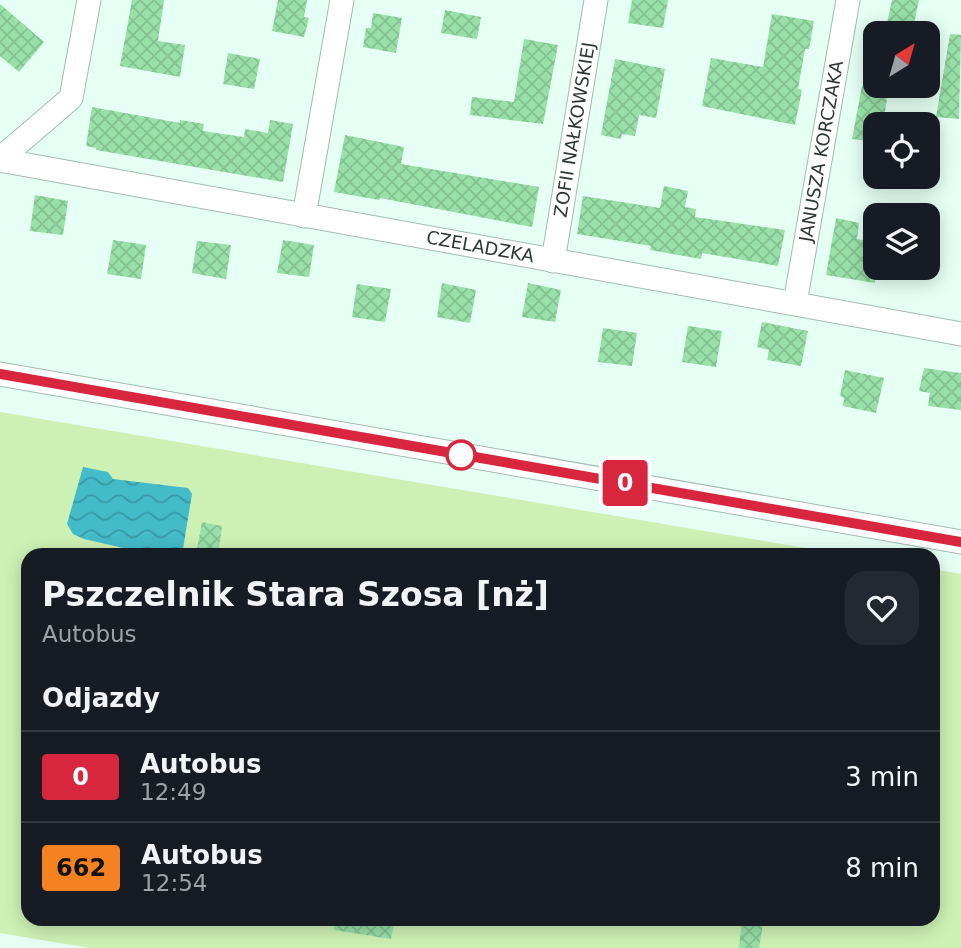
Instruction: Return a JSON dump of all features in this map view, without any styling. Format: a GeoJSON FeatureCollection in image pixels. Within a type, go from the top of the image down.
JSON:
{"type":"FeatureCollection","features":[{"type":"Feature","properties":{"kind":"street"},"geometry":{"type":"LineString","coordinates":[[0,159],[71,98],[89,0]]}},
{"type":"Feature","properties":{"kind":"street"},"geometry":{"type":"LineString","coordinates":[[304,216],[342,0]]}},
{"type":"Feature","properties":{"kind":"street","name":"ZOFII NAŁKOWSKIEJ"},"geometry":{"type":"LineString","coordinates":[[553,261],[596,0]]}},
{"type":"Feature","properties":{"kind":"street","name":"JANUSZA KORCZAKA"},"geometry":{"type":"LineString","coordinates":[[795,303],[848,0]]}},
{"type":"Feature","properties":{"kind":"street","name":"CZELADZKA"},"geometry":{"type":"LineString","coordinates":[[0,159],[961,334]]}},
{"type":"Feature","properties":{"kind":"street"},"geometry":{"type":"LineString","coordinates":[[0,374],[961,542]]}},
{"type":"Feature","properties":{"kind":"green space"},"geometry":{"type":"Polygon","coordinates":[[[0,412],[806,548],[21,548],[21,926],[940,926],[940,570],[961,574],[961,948],[89,948],[0,933],[0,412]]]}},
{"type":"Feature","properties":{"kind":"water"},"geometry":{"type":"Polygon","coordinates":[[[83,467],[108,472],[113,479],[188,488],[192,494],[183,548],[123,548],[84,539],[73,534],[67,524],[83,467]]]}},
{"type":"Feature","properties":{"kind":"building"},"geometry":{"type":"Polygon","coordinates":[[[132,0],[164,0],[158,41],[185,45],[180,77],[120,66],[132,0]]]}},
{"type":"Feature","properties":{"kind":"building"},"geometry":{"type":"Polygon","coordinates":[[[278,0],[307,0],[304,17],[309,18],[304,37],[272,31],[278,0]]]}},
{"type":"Feature","properties":{"kind":"building"},"geometry":{"type":"Polygon","coordinates":[[[632,0],[668,0],[663,28],[628,23],[632,0]]]}},
{"type":"Feature","properties":{"kind":"building"},"geometry":{"type":"Polygon","coordinates":[[[892,0],[919,0],[915,21],[888,21],[892,0]]]}},
{"type":"Feature","properties":{"kind":"building"},"geometry":{"type":"Polygon","coordinates":[[[0,4],[44,42],[19,72],[0,56],[0,4]]]}},
{"type":"Feature","properties":{"kind":"building"},"geometry":{"type":"Polygon","coordinates":[[[445,10],[481,17],[477,39],[441,33],[445,10]]]}},
{"type":"Feature","properties":{"kind":"building"},"geometry":{"type":"Polygon","coordinates":[[[373,13],[402,18],[396,53],[363,47],[366,28],[371,28],[373,13]]]}},
{"type":"Feature","properties":{"kind":"building"},"geometry":{"type":"Polygon","coordinates":[[[772,14],[814,21],[809,49],[805,49],[798,89],[802,90],[795,125],[702,106],[711,58],[763,67],[772,14]]]}},
{"type":"Feature","properties":{"kind":"building"},"geometry":{"type":"Polygon","coordinates":[[[950,34],[961,35],[959,119],[940,117],[940,112],[937,112],[950,34]]]}},
{"type":"Feature","properties":{"kind":"building"},"geometry":{"type":"Polygon","coordinates":[[[524,39],[558,45],[543,124],[470,115],[472,97],[514,102],[524,39]]]}},
{"type":"Feature","properties":{"kind":"building"},"geometry":{"type":"Polygon","coordinates":[[[228,53],[260,59],[254,89],[223,84],[228,53]]]}},
{"type":"Feature","properties":{"kind":"building"},"geometry":{"type":"Polygon","coordinates":[[[615,59],[665,69],[656,118],[639,115],[635,136],[622,134],[621,139],[601,135],[615,59]]]}},
{"type":"Feature","properties":{"kind":"building"},"geometry":{"type":"Polygon","coordinates":[[[863,86],[863,98],[887,98],[885,112],[863,112],[863,140],[852,139],[863,86]]]}},
{"type":"Feature","properties":{"kind":"building"},"geometry":{"type":"Polygon","coordinates":[[[92,107],[180,123],[180,120],[204,124],[203,131],[244,137],[245,129],[268,133],[270,120],[293,124],[283,182],[96,150],[86,146],[92,107]]]}},
{"type":"Feature","properties":{"kind":"building"},"geometry":{"type":"Polygon","coordinates":[[[345,135],[404,147],[401,164],[539,187],[532,227],[334,192],[345,135]]]}},
{"type":"Feature","properties":{"kind":"building"},"geometry":{"type":"Polygon","coordinates":[[[664,186],[688,191],[685,207],[696,209],[695,217],[785,230],[778,266],[702,253],[701,259],[650,250],[651,246],[577,234],[583,196],[660,208],[664,186]]]}},
{"type":"Feature","properties":{"kind":"building"},"geometry":{"type":"Polygon","coordinates":[[[35,195],[68,201],[63,235],[30,231],[35,195]]]}},
{"type":"Feature","properties":{"kind":"building"},"geometry":{"type":"Polygon","coordinates":[[[836,218],[859,223],[857,239],[863,240],[863,280],[875,280],[875,283],[826,275],[836,218]]]}},
{"type":"Feature","properties":{"kind":"building"},"geometry":{"type":"Polygon","coordinates":[[[113,240],[146,245],[141,279],[107,274],[113,240]]]}},
{"type":"Feature","properties":{"kind":"building"},"geometry":{"type":"Polygon","coordinates":[[[283,240],[314,245],[309,277],[277,273],[283,240]]]}},
{"type":"Feature","properties":{"kind":"building"},"geometry":{"type":"Polygon","coordinates":[[[197,241],[231,245],[226,279],[192,273],[197,241]]]}},
{"type":"Feature","properties":{"kind":"building"},"geometry":{"type":"Polygon","coordinates":[[[442,283],[476,290],[470,323],[437,317],[442,283]]]}},
{"type":"Feature","properties":{"kind":"building"},"geometry":{"type":"Polygon","coordinates":[[[528,283],[561,290],[555,322],[522,317],[528,283]]]}},
{"type":"Feature","properties":{"kind":"building"},"geometry":{"type":"Polygon","coordinates":[[[357,284],[391,289],[385,322],[352,317],[357,284]]]}},
{"type":"Feature","properties":{"kind":"building"},"geometry":{"type":"Polygon","coordinates":[[[762,322],[808,331],[801,366],[767,360],[769,350],[757,347],[762,322]]]}},
{"type":"Feature","properties":{"kind":"building"},"geometry":{"type":"Polygon","coordinates":[[[688,326],[722,331],[716,367],[682,362],[688,326]]]}},
{"type":"Feature","properties":{"kind":"building"},"geometry":{"type":"Polygon","coordinates":[[[603,328],[637,333],[632,366],[598,362],[603,328]]]}},
{"type":"Feature","properties":{"kind":"building"},"geometry":{"type":"Polygon","coordinates":[[[924,368],[961,373],[961,410],[928,406],[930,393],[919,391],[924,368]]]}},
{"type":"Feature","properties":{"kind":"building"},"geometry":{"type":"Polygon","coordinates":[[[845,370],[884,378],[876,413],[843,406],[844,398],[840,396],[845,370]]]}},
{"type":"Feature","properties":{"kind":"building"},"geometry":{"type":"Polygon","coordinates":[[[202,522],[222,526],[219,548],[197,548],[202,522]]]}},
{"type":"Feature","properties":{"kind":"building"},"geometry":{"type":"Polygon","coordinates":[[[334,926],[394,926],[391,939],[334,930],[334,926]]]}},
{"type":"Feature","properties":{"kind":"building"},"geometry":{"type":"Polygon","coordinates":[[[741,926],[763,926],[759,948],[739,948],[741,926]]]}},
{"type":"Feature","properties":{"kind":"bus line","name":"0"},"geometry":{"type":"LineString","coordinates":[[0,374],[961,542]]}}]}
